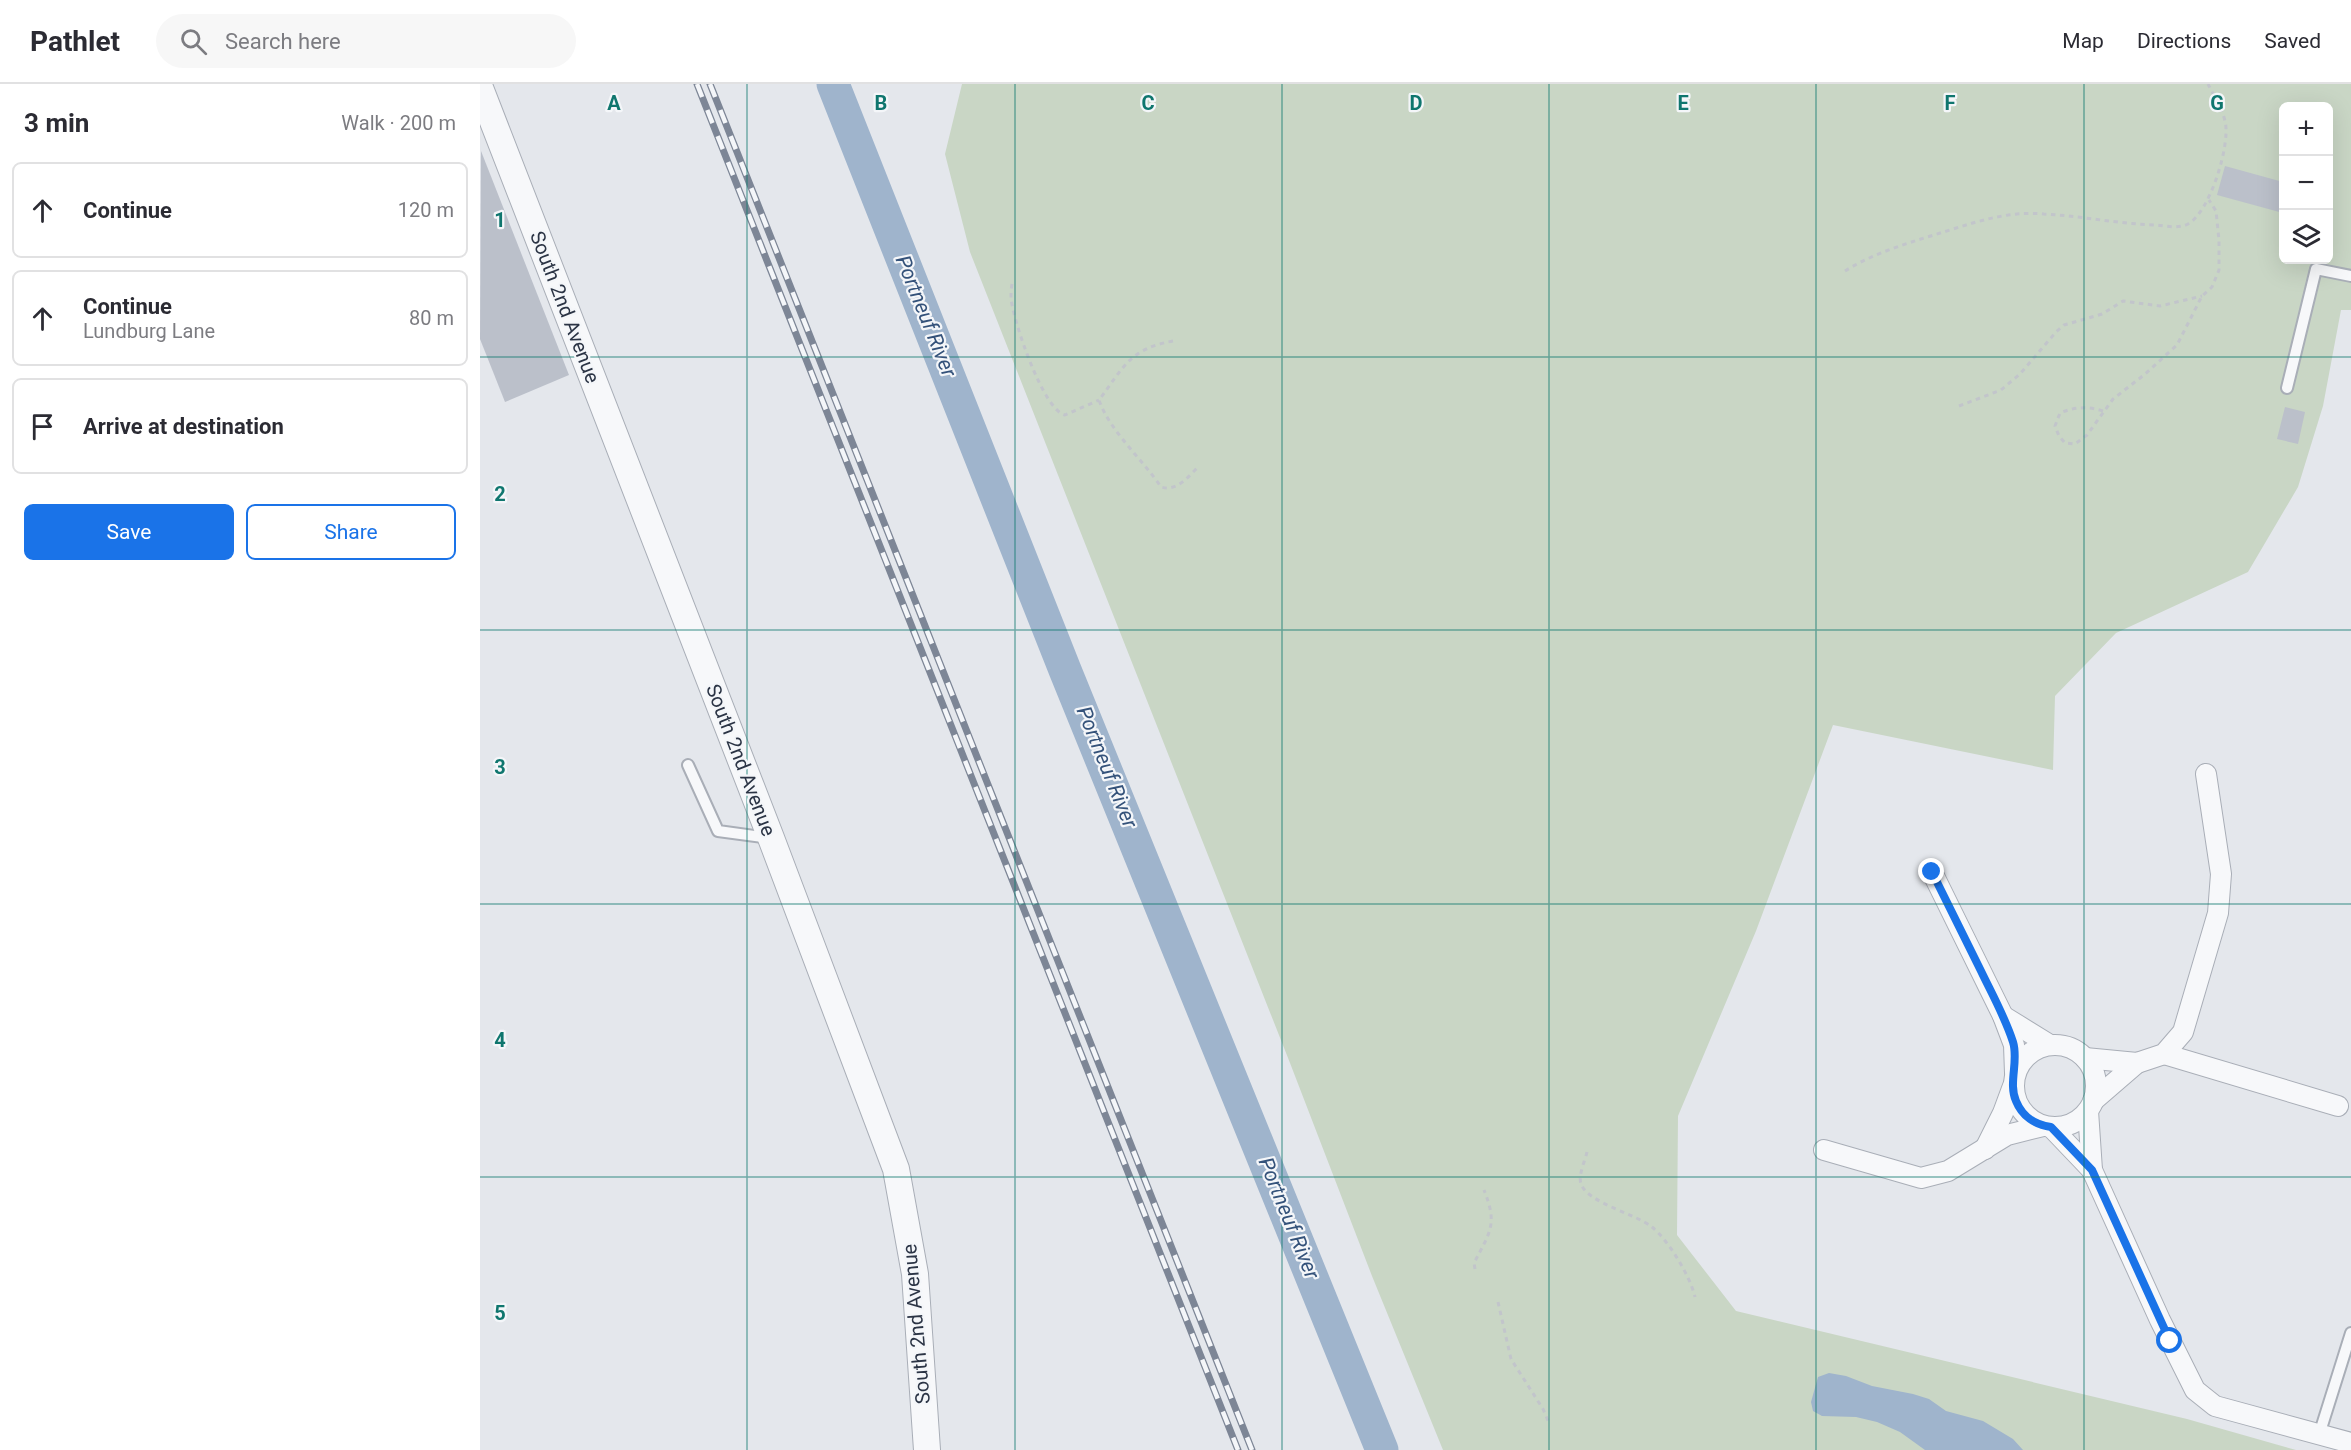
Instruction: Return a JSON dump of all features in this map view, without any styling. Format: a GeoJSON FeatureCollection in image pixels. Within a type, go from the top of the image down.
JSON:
{"type":"FeatureCollection","features":[{"type":"Feature","properties":{"kind":"street","name":"South 2nd Avenue"},"geometry":{"type":"LineString","coordinates":[[480,88],[771,838],[896,1169],[915,1275],[927,1450]]}},
{"type":"Feature","properties":{"kind":"street"},"geometry":{"type":"LineString","coordinates":[[2085,1058],[2137,1063],[2164,1054],[2184,1032],[2218,913],[2221,874],[2206,774]]}},
{"type":"Feature","properties":{"kind":"street"},"geometry":{"type":"LineString","coordinates":[[1932,872],[2003,1016],[2014,1045],[2015,1100],[2021,1111],[2031,1120],[2047,1127],[2092,1170],[2160,1320],[2195,1390],[2215,1406],[2351,1443]]}},
{"type":"Feature","properties":{"kind":"street"},"geometry":{"type":"LineString","coordinates":[[2003,1016],[2050,1045]]}},
{"type":"Feature","properties":{"kind":"street"},"geometry":{"type":"LineString","coordinates":[[1824,1150],[1921,1179],[1948,1171],[1985,1149],[2007,1135],[2070,1125],[2082,1118],[2096,1093],[2096,1079],[2085,1058],[2070,1047],[2050,1045],[2030,1052],[2021,1061],[2003,1113],[1985,1149]]}},
{"type":"Feature","properties":{"kind":"street"},"geometry":{"type":"LineString","coordinates":[[2164,1054],[2338,1106]]}},
{"type":"Feature","properties":{"kind":"street"},"geometry":{"type":"LineString","coordinates":[[2092,1170],[2090,1106],[2137,1063]]}},
{"type":"Feature","properties":{"kind":"lane"},"geometry":{"type":"LineString","coordinates":[[2287,388],[2316,269],[2351,276]]}},
{"type":"Feature","properties":{"kind":"lane"},"geometry":{"type":"LineString","coordinates":[[688,765],[718,831],[771,838]]}},
{"type":"Feature","properties":{"kind":"lane"},"geometry":{"type":"LineString","coordinates":[[2319,1435],[2351,1334]]}},
{"type":"Feature","properties":{"kind":"path"},"geometry":{"type":"LineString","coordinates":[[1845,271],[1857,263],[1908,242],[1988,218],[2017,213],[2120,224],[2177,227],[2189,223],[2209,200],[2226,139],[2226,122],[2208,84]]}},
{"type":"Feature","properties":{"kind":"path"},"geometry":{"type":"LineString","coordinates":[[2103,411],[2092,407],[2068,409],[2060,413],[2055,426],[2065,443],[2075,444],[2087,435],[2113,399],[2177,345],[2202,296],[2212,287],[2219,270],[2216,211],[2209,200]]}},
{"type":"Feature","properties":{"kind":"path"},"geometry":{"type":"LineString","coordinates":[[1012,284],[1011,299],[1026,350],[1055,410],[1065,415],[1099,400],[1112,383],[1116,373],[1140,352],[1149,347],[1173,341]]}},
{"type":"Feature","properties":{"kind":"path"},"geometry":{"type":"LineString","coordinates":[[1959,406],[2001,390],[2020,374],[2064,325],[2102,314],[2123,301],[2160,306],[2202,296]]}},
{"type":"Feature","properties":{"kind":"path"},"geometry":{"type":"LineString","coordinates":[[1099,400],[1102,409],[1120,436],[1161,487],[1166,489],[1175,486],[1199,466]]}},
{"type":"Feature","properties":{"kind":"path"},"geometry":{"type":"LineString","coordinates":[[1587,1152],[1581,1185],[1592,1196],[1652,1227],[1678,1261],[1695,1297]]}},
{"type":"Feature","properties":{"kind":"path"},"geometry":{"type":"LineString","coordinates":[[1475,1269],[1474,1263],[1490,1233],[1492,1218],[1484,1190]]}},
{"type":"Feature","properties":{"kind":"path"},"geometry":{"type":"LineString","coordinates":[[1498,1302],[1511,1359],[1550,1423]]}},
{"type":"Feature","properties":{"kind":"green space"},"geometry":{"type":"Polygon","coordinates":[[[962,84],[2351,84],[2351,310],[2341,310],[2323,406],[2298,487],[2248,572],[2116,633],[2055,696],[2053,770],[1833,725],[1756,931],[1678,1116],[1677,1235],[1736,1311],[2187,1419],[2296,1450],[1443,1450],[1372,1276],[970,252],[945,154],[962,84]]]}},
{"type":"Feature","properties":{"kind":"water"},"geometry":{"type":"Polygon","coordinates":[[[1829,1373],[1929,1399],[1946,1411],[1983,1421],[2013,1439],[2023,1450],[1925,1450],[1900,1432],[1877,1422],[1856,1417],[1822,1416],[1813,1411],[1811,1402],[1818,1377],[1829,1373]]]}},
{"type":"Feature","properties":{"kind":"building"},"geometry":{"type":"Polygon","coordinates":[[[481,151],[569,375],[505,402],[480,339],[481,151]]]}},
{"type":"Feature","properties":{"kind":"building"},"geometry":{"type":"Polygon","coordinates":[[[2225,166],[2279,181],[2279,212],[2217,195],[2225,166]]]}},
{"type":"Feature","properties":{"kind":"building"},"geometry":{"type":"Polygon","coordinates":[[[2285,407],[2305,412],[2298,444],[2277,439],[2285,407]]]}},
{"type":"Feature","properties":{"kind":"waterway","name":"Portneuf River"},"geometry":{"type":"LineString","coordinates":[[833,84],[1065,670],[1382,1450]]}},
{"type":"Feature","properties":{"kind":"railway"},"geometry":{"type":"LineString","coordinates":[[697,84],[1238,1450]]}},
{"type":"Feature","properties":{"kind":"railway"},"geometry":{"type":"LineString","coordinates":[[710,84],[1252,1450]]}},
{"type":"Feature","properties":{"kind":"route"},"geometry":{"type":"LineString","coordinates":[[1932,872],[2003,1016],[2014,1045],[2015,1100],[2021,1111],[2031,1120],[2051,1127],[2092,1170],[2170,1341]]}}]}
